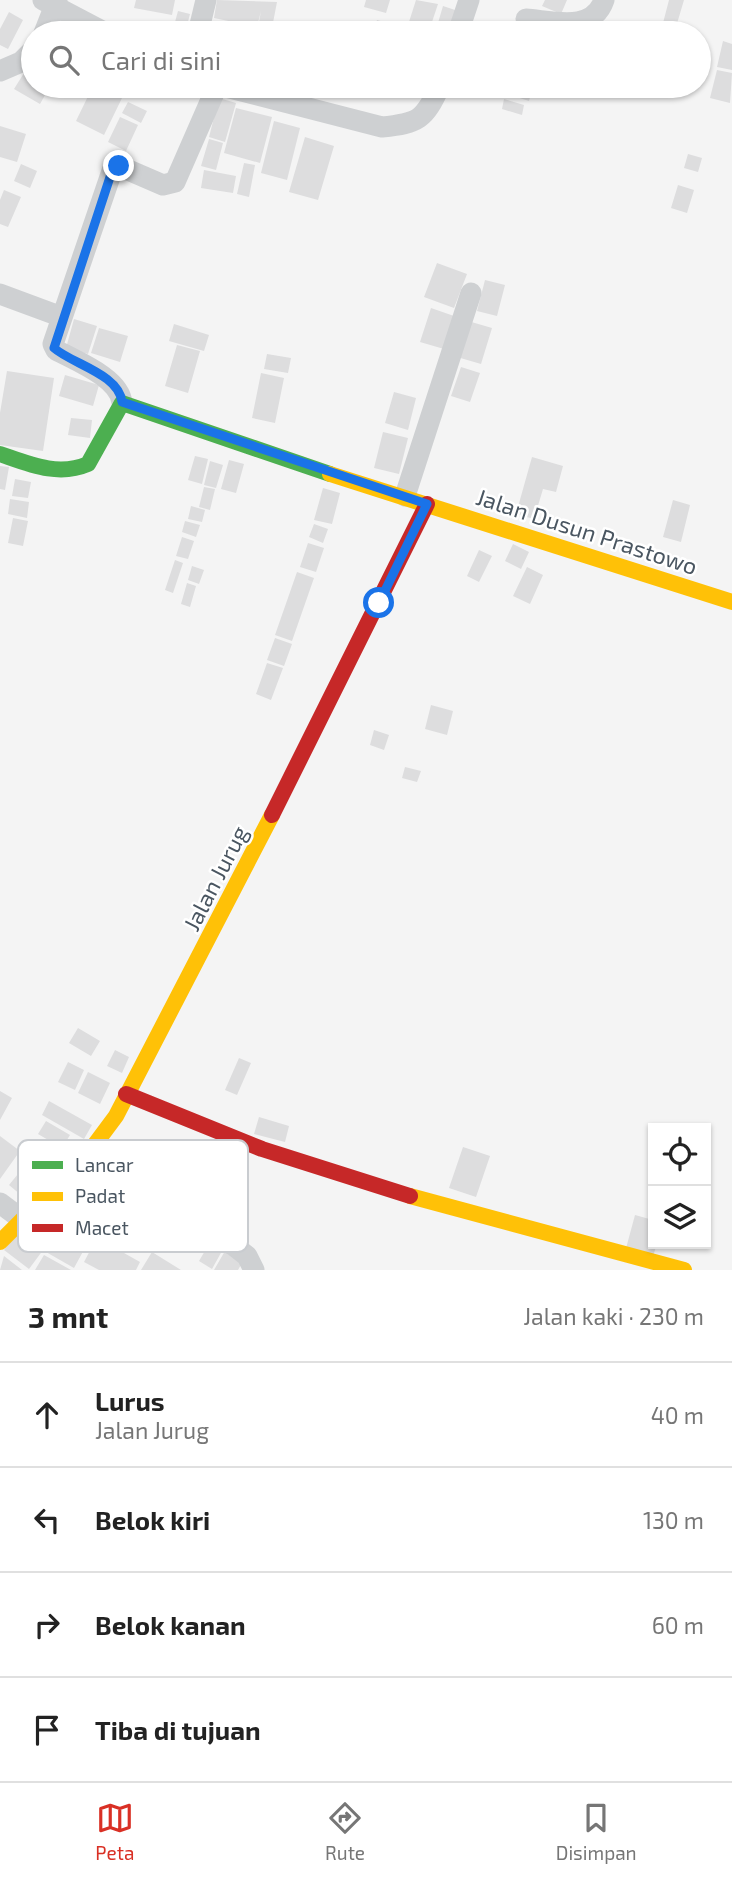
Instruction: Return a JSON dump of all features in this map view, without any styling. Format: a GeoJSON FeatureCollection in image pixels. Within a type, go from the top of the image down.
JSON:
{"type":"FeatureCollection","features":[{"type":"Feature","properties":{"kind":"street"},"geometry":{"type":"LineString","coordinates":[[201,21],[206,0]]}},
{"type":"Feature","properties":{"kind":"street"},"geometry":{"type":"LineString","coordinates":[[462,21],[469,0]]}},
{"type":"Feature","properties":{"kind":"street"},"geometry":{"type":"LineString","coordinates":[[526,19],[585,21],[596,16],[604,0]]}},
{"type":"Feature","properties":{"kind":"street"},"geometry":{"type":"LineString","coordinates":[[47,21],[52,3],[84,21]]}},
{"type":"Feature","properties":{"kind":"street"},"geometry":{"type":"LineString","coordinates":[[0,71],[21,62]]}},
{"type":"Feature","properties":{"kind":"street"},"geometry":{"type":"LineString","coordinates":[[0,454],[36,466],[67,471],[78,470],[88,464],[122,402],[121,395],[110,384],[54,348],[112,171],[119,166],[163,185],[175,182],[214,98]]}},
{"type":"Feature","properties":{"kind":"street"},"geometry":{"type":"LineString","coordinates":[[267,98],[382,127],[407,124],[428,113],[435,98]]}},
{"type":"Feature","properties":{"kind":"street"},"geometry":{"type":"LineString","coordinates":[[405,496],[471,293]]}},
{"type":"Feature","properties":{"kind":"street"},"geometry":{"type":"LineString","coordinates":[[0,294],[62,317]]}},
{"type":"Feature","properties":{"kind":"street","name":"Jalan Dusun Prastowo"},"geometry":{"type":"LineString","coordinates":[[122,402],[732,602]]}},
{"type":"Feature","properties":{"kind":"street","name":"Jalan Jurug"},"geometry":{"type":"LineString","coordinates":[[99,1140],[119,1114],[126,1094],[235,890],[427,504]]}},
{"type":"Feature","properties":{"kind":"street"},"geometry":{"type":"LineString","coordinates":[[126,1094],[191,1124],[237,1140]]}},
{"type":"Feature","properties":{"kind":"street"},"geometry":{"type":"LineString","coordinates":[[248,1144],[332,1173],[461,1211],[684,1270]]}},
{"type":"Feature","properties":{"kind":"street"},"geometry":{"type":"LineString","coordinates":[[0,1203],[18,1216]]}},
{"type":"Feature","properties":{"kind":"street","name":"Jalan Jurug"},"geometry":{"type":"LineString","coordinates":[[0,1242],[18,1220]]}},
{"type":"Feature","properties":{"kind":"street"},"geometry":{"type":"LineString","coordinates":[[242,1252],[254,1270]]}},
{"type":"Feature","properties":{"kind":"building"},"geometry":{"type":"Polygon","coordinates":[[[136,0],[175,0],[172,15],[134,8],[136,0]]]}},
{"type":"Feature","properties":{"kind":"building"},"geometry":{"type":"Polygon","coordinates":[[[217,0],[277,2],[273,21],[259,21],[261,11],[258,21],[214,18],[217,0]]]}},
{"type":"Feature","properties":{"kind":"building"},"geometry":{"type":"Polygon","coordinates":[[[366,0],[390,0],[386,13],[364,7],[366,0]]]}},
{"type":"Feature","properties":{"kind":"building"},"geometry":{"type":"Polygon","coordinates":[[[416,0],[438,4],[432,21],[409,21],[416,0]]]}},
{"type":"Feature","properties":{"kind":"building"},"geometry":{"type":"Polygon","coordinates":[[[545,0],[567,0],[561,14],[542,6],[545,0]]]}},
{"type":"Feature","properties":{"kind":"building"},"geometry":{"type":"Polygon","coordinates":[[[669,0],[684,0],[678,21],[664,21],[669,0]]]}},
{"type":"Feature","properties":{"kind":"building"},"geometry":{"type":"Polygon","coordinates":[[[443,6],[458,11],[455,21],[439,21],[443,6]]]}},
{"type":"Feature","properties":{"kind":"building"},"geometry":{"type":"Polygon","coordinates":[[[178,11],[190,14],[188,21],[175,21],[178,11]]]}},
{"type":"Feature","properties":{"kind":"building"},"geometry":{"type":"Polygon","coordinates":[[[9,12],[23,20],[8,49],[0,45],[0,29],[9,12]]]}},
{"type":"Feature","properties":{"kind":"building"},"geometry":{"type":"Polygon","coordinates":[[[723,41],[732,44],[732,70],[717,67],[723,41]]]}},
{"type":"Feature","properties":{"kind":"building"},"geometry":{"type":"Polygon","coordinates":[[[717,70],[732,73],[730,103],[710,98],[717,70]]]}},
{"type":"Feature","properties":{"kind":"building"},"geometry":{"type":"Polygon","coordinates":[[[21,78],[21,93],[14,89],[21,78]]]}},
{"type":"Feature","properties":{"kind":"building"},"geometry":{"type":"Polygon","coordinates":[[[30,98],[43,98],[40,104],[30,98]]]}},
{"type":"Feature","properties":{"kind":"building"},"geometry":{"type":"Polygon","coordinates":[[[87,98],[122,98],[104,135],[76,121],[87,98]]]}},
{"type":"Feature","properties":{"kind":"building"},"geometry":{"type":"Polygon","coordinates":[[[219,98],[236,103],[225,142],[209,137],[219,98]]]}},
{"type":"Feature","properties":{"kind":"building"},"geometry":{"type":"Polygon","coordinates":[[[504,99],[524,105],[522,115],[502,109],[504,99]]]}},
{"type":"Feature","properties":{"kind":"building"},"geometry":{"type":"Polygon","coordinates":[[[128,102],[147,111],[141,123],[122,113],[128,102]]]}},
{"type":"Feature","properties":{"kind":"building"},"geometry":{"type":"Polygon","coordinates":[[[236,108],[272,117],[260,163],[224,153],[236,108]]]}},
{"type":"Feature","properties":{"kind":"building"},"geometry":{"type":"Polygon","coordinates":[[[120,117],[138,125],[126,151],[108,142],[120,117]]]}},
{"type":"Feature","properties":{"kind":"building"},"geometry":{"type":"Polygon","coordinates":[[[274,121],[300,128],[287,180],[261,173],[274,121]]]}},
{"type":"Feature","properties":{"kind":"building"},"geometry":{"type":"Polygon","coordinates":[[[0,126],[26,134],[17,162],[0,157],[0,126]]]}},
{"type":"Feature","properties":{"kind":"building"},"geometry":{"type":"Polygon","coordinates":[[[305,137],[334,146],[318,200],[289,192],[305,137]]]}},
{"type":"Feature","properties":{"kind":"building"},"geometry":{"type":"Polygon","coordinates":[[[209,139],[223,143],[216,170],[201,166],[209,139]]]}},
{"type":"Feature","properties":{"kind":"building"},"geometry":{"type":"Polygon","coordinates":[[[688,154],[702,158],[698,172],[684,168],[688,154]]]}},
{"type":"Feature","properties":{"kind":"building"},"geometry":{"type":"Polygon","coordinates":[[[244,163],[255,165],[249,197],[237,194],[244,163]]]}},
{"type":"Feature","properties":{"kind":"building"},"geometry":{"type":"Polygon","coordinates":[[[21,164],[37,171],[30,188],[14,181],[21,164]]]}},
{"type":"Feature","properties":{"kind":"building"},"geometry":{"type":"Polygon","coordinates":[[[204,170],[236,176],[233,193],[201,188],[204,170]]]}},
{"type":"Feature","properties":{"kind":"building"},"geometry":{"type":"Polygon","coordinates":[[[678,185],[694,190],[687,213],[671,208],[678,185]]]}},
{"type":"Feature","properties":{"kind":"building"},"geometry":{"type":"Polygon","coordinates":[[[4,190],[21,197],[8,227],[0,224],[0,200],[4,190]]]}},
{"type":"Feature","properties":{"kind":"building"},"geometry":{"type":"Polygon","coordinates":[[[437,263],[467,274],[454,308],[424,297],[437,263]]]}},
{"type":"Feature","properties":{"kind":"building"},"geometry":{"type":"Polygon","coordinates":[[[485,280],[505,285],[497,316],[477,311],[485,280]]]}},
{"type":"Feature","properties":{"kind":"building"},"geometry":{"type":"Polygon","coordinates":[[[431,308],[454,316],[444,349],[420,342],[431,308]]]}},
{"type":"Feature","properties":{"kind":"building"},"geometry":{"type":"Polygon","coordinates":[[[74,319],[97,326],[88,354],[66,348],[74,319]]]}},
{"type":"Feature","properties":{"kind":"building"},"geometry":{"type":"Polygon","coordinates":[[[468,321],[492,328],[481,364],[457,357],[468,321]]]}},
{"type":"Feature","properties":{"kind":"building"},"geometry":{"type":"Polygon","coordinates":[[[174,324],[209,335],[204,351],[169,341],[174,324]]]}},
{"type":"Feature","properties":{"kind":"building"},"geometry":{"type":"Polygon","coordinates":[[[99,328],[128,336],[120,362],[91,353],[99,328]]]}},
{"type":"Feature","properties":{"kind":"building"},"geometry":{"type":"Polygon","coordinates":[[[177,345],[200,351],[188,393],[165,386],[177,345]]]}},
{"type":"Feature","properties":{"kind":"building"},"geometry":{"type":"Polygon","coordinates":[[[267,354],[291,358],[288,373],[264,369],[267,354]]]}},
{"type":"Feature","properties":{"kind":"building"},"geometry":{"type":"Polygon","coordinates":[[[461,367],[480,373],[470,402],[451,396],[461,367]]]}},
{"type":"Feature","properties":{"kind":"building"},"geometry":{"type":"Polygon","coordinates":[[[7,371],[54,378],[43,451],[0,445],[0,413],[7,371]]]}},
{"type":"Feature","properties":{"kind":"building"},"geometry":{"type":"Polygon","coordinates":[[[261,373],[284,378],[275,423],[252,418],[261,373]]]}},
{"type":"Feature","properties":{"kind":"building"},"geometry":{"type":"Polygon","coordinates":[[[65,375],[99,385],[93,406],[59,396],[65,375]]]}},
{"type":"Feature","properties":{"kind":"building"},"geometry":{"type":"Polygon","coordinates":[[[394,392],[416,398],[408,430],[385,423],[394,392]]]}},
{"type":"Feature","properties":{"kind":"building"},"geometry":{"type":"Polygon","coordinates":[[[71,418],[92,420],[90,438],[68,435],[71,418]]]}},
{"type":"Feature","properties":{"kind":"building"},"geometry":{"type":"Polygon","coordinates":[[[383,432],[408,438],[399,474],[374,468],[383,432]]]}},
{"type":"Feature","properties":{"kind":"building"},"geometry":{"type":"Polygon","coordinates":[[[195,456],[208,459],[202,484],[188,480],[195,456]]]}},
{"type":"Feature","properties":{"kind":"building"},"geometry":{"type":"Polygon","coordinates":[[[532,457],[563,466],[556,492],[543,489],[534,519],[516,514],[532,457]]]}},
{"type":"Feature","properties":{"kind":"building"},"geometry":{"type":"Polygon","coordinates":[[[229,460],[244,464],[236,493],[221,489],[229,460]]]}},
{"type":"Feature","properties":{"kind":"building"},"geometry":{"type":"Polygon","coordinates":[[[210,461],[223,465],[216,488],[204,485],[210,461]]]}},
{"type":"Feature","properties":{"kind":"building"},"geometry":{"type":"Polygon","coordinates":[[[0,466],[9,467],[5,490],[0,489],[0,466]]]}},
{"type":"Feature","properties":{"kind":"building"},"geometry":{"type":"Polygon","coordinates":[[[15,479],[31,482],[28,498],[12,496],[15,479]]]}},
{"type":"Feature","properties":{"kind":"building"},"geometry":{"type":"Polygon","coordinates":[[[204,487],[215,489],[210,510],[199,507],[204,487]]]}},
{"type":"Feature","properties":{"kind":"building"},"geometry":{"type":"Polygon","coordinates":[[[323,488],[340,493],[332,524],[314,520],[323,488]]]}},
{"type":"Feature","properties":{"kind":"building"},"geometry":{"type":"Polygon","coordinates":[[[10,499],[29,502],[27,518],[8,514],[10,499]]]}},
{"type":"Feature","properties":{"kind":"building"},"geometry":{"type":"Polygon","coordinates":[[[673,500],[690,505],[681,542],[663,537],[673,500]]]}},
{"type":"Feature","properties":{"kind":"building"},"geometry":{"type":"Polygon","coordinates":[[[191,506],[205,510],[202,522],[188,519],[191,506]]]}},
{"type":"Feature","properties":{"kind":"building"},"geometry":{"type":"Polygon","coordinates":[[[13,518],[28,521],[23,546],[8,543],[13,518]]]}},
{"type":"Feature","properties":{"kind":"building"},"geometry":{"type":"Polygon","coordinates":[[[185,521],[200,525],[196,537],[182,532],[185,521]]]}},
{"type":"Feature","properties":{"kind":"building"},"geometry":{"type":"Polygon","coordinates":[[[314,524],[328,529],[323,543],[309,537],[314,524]]]}},
{"type":"Feature","properties":{"kind":"building"},"geometry":{"type":"Polygon","coordinates":[[[182,537],[194,541],[188,559],[176,556],[182,537]]]}},
{"type":"Feature","properties":{"kind":"building"},"geometry":{"type":"Polygon","coordinates":[[[308,543],[324,548],[316,572],[300,567],[308,543]]]}},
{"type":"Feature","properties":{"kind":"building"},"geometry":{"type":"Polygon","coordinates":[[[513,544],[529,552],[521,569],[505,561],[513,544]]]}},
{"type":"Feature","properties":{"kind":"building"},"geometry":{"type":"Polygon","coordinates":[[[479,550],[492,556],[479,582],[467,576],[479,550]]]}},
{"type":"Feature","properties":{"kind":"building"},"geometry":{"type":"Polygon","coordinates":[[[175,560],[183,563],[173,593],[165,590],[175,560]]]}},
{"type":"Feature","properties":{"kind":"building"},"geometry":{"type":"Polygon","coordinates":[[[192,566],[204,570],[199,584],[188,580],[192,566]]]}},
{"type":"Feature","properties":{"kind":"building"},"geometry":{"type":"Polygon","coordinates":[[[527,567],[543,575],[530,604],[513,596],[527,567]]]}},
{"type":"Feature","properties":{"kind":"building"},"geometry":{"type":"Polygon","coordinates":[[[297,572],[314,578],[292,641],[275,635],[297,572]]]}},
{"type":"Feature","properties":{"kind":"building"},"geometry":{"type":"Polygon","coordinates":[[[187,583],[196,586],[190,607],[181,604],[187,583]]]}},
{"type":"Feature","properties":{"kind":"building"},"geometry":{"type":"Polygon","coordinates":[[[275,638],[292,644],[284,666],[267,660],[275,638]]]}},
{"type":"Feature","properties":{"kind":"building"},"geometry":{"type":"Polygon","coordinates":[[[267,663],[283,668],[271,700],[256,694],[267,663]]]}},
{"type":"Feature","properties":{"kind":"building"},"geometry":{"type":"Polygon","coordinates":[[[431,705],[453,711],[447,735],[425,729],[431,705]]]}},
{"type":"Feature","properties":{"kind":"building"},"geometry":{"type":"Polygon","coordinates":[[[374,730],[389,735],[384,750],[370,745],[374,730]]]}},
{"type":"Feature","properties":{"kind":"building"},"geometry":{"type":"Polygon","coordinates":[[[405,767],[421,771],[417,782],[402,778],[405,767]]]}},
{"type":"Feature","properties":{"kind":"building"},"geometry":{"type":"Polygon","coordinates":[[[78,1028],[100,1041],[91,1056],[69,1043],[78,1028]]]}},
{"type":"Feature","properties":{"kind":"building"},"geometry":{"type":"Polygon","coordinates":[[[115,1050],[129,1057],[122,1073],[107,1066],[115,1050]]]}},
{"type":"Feature","properties":{"kind":"building"},"geometry":{"type":"Polygon","coordinates":[[[239,1058],[251,1063],[237,1095],[225,1090],[239,1058]]]}},
{"type":"Feature","properties":{"kind":"building"},"geometry":{"type":"Polygon","coordinates":[[[68,1062],[84,1070],[75,1090],[58,1082],[68,1062]]]}},
{"type":"Feature","properties":{"kind":"building"},"geometry":{"type":"Polygon","coordinates":[[[88,1072],[110,1083],[100,1104],[78,1093],[88,1072]]]}},
{"type":"Feature","properties":{"kind":"building"},"geometry":{"type":"Polygon","coordinates":[[[0,1091],[12,1098],[0,1120],[0,1091]]]}},
{"type":"Feature","properties":{"kind":"building"},"geometry":{"type":"Polygon","coordinates":[[[49,1101],[92,1125],[84,1139],[42,1115],[49,1101]]]}},
{"type":"Feature","properties":{"kind":"building"},"geometry":{"type":"Polygon","coordinates":[[[259,1117],[289,1126],[285,1142],[254,1134],[259,1117]]]}},
{"type":"Feature","properties":{"kind":"building"},"geometry":{"type":"Polygon","coordinates":[[[46,1121],[70,1135],[67,1140],[48,1140],[38,1134],[46,1121]]]}},
{"type":"Feature","properties":{"kind":"building"},"geometry":{"type":"Polygon","coordinates":[[[0,1136],[18,1150],[18,1154],[0,1179],[0,1136]]]}},
{"type":"Feature","properties":{"kind":"building"},"geometry":{"type":"Polygon","coordinates":[[[463,1147],[490,1156],[476,1197],[449,1188],[463,1147]]]}},
{"type":"Feature","properties":{"kind":"building"},"geometry":{"type":"Polygon","coordinates":[[[18,1174],[18,1192],[9,1185],[18,1174]]]}},
{"type":"Feature","properties":{"kind":"building"},"geometry":{"type":"Polygon","coordinates":[[[635,1215],[648,1219],[648,1249],[655,1249],[652,1259],[625,1252],[635,1215]]]}},
{"type":"Feature","properties":{"kind":"building"},"geometry":{"type":"Polygon","coordinates":[[[18,1232],[18,1252],[42,1252],[29,1269],[4,1250],[18,1232]]]}},
{"type":"Feature","properties":{"kind":"building"},"geometry":{"type":"Polygon","coordinates":[[[46,1252],[83,1252],[74,1268],[46,1252]]]}},
{"type":"Feature","properties":{"kind":"building"},"geometry":{"type":"Polygon","coordinates":[[[89,1252],[122,1252],[140,1262],[136,1270],[99,1270],[84,1262],[89,1252]]]}},
{"type":"Feature","properties":{"kind":"building"},"geometry":{"type":"Polygon","coordinates":[[[152,1252],[181,1270],[141,1270],[152,1252]]]}},
{"type":"Feature","properties":{"kind":"building"},"geometry":{"type":"Polygon","coordinates":[[[204,1252],[221,1252],[212,1269],[199,1261],[204,1252]]]}},
{"type":"Feature","properties":{"kind":"building"},"geometry":{"type":"Polygon","coordinates":[[[224,1252],[243,1261],[238,1270],[214,1270],[224,1252]]]}},
{"type":"Feature","properties":{"kind":"building"},"geometry":{"type":"Polygon","coordinates":[[[44,1255],[71,1270],[35,1270],[44,1255]]]}},
{"type":"Feature","properties":{"kind":"building"},"geometry":{"type":"Polygon","coordinates":[[[4,1256],[22,1270],[0,1270],[4,1256]]]}},
{"type":"Feature","properties":{"kind":"traffic: fast"},"geometry":{"type":"LineString","coordinates":[[0,454],[44,468],[66,469],[88,464],[122,403],[330,474]]}},
{"type":"Feature","properties":{"kind":"traffic: slow"},"geometry":{"type":"LineString","coordinates":[[330,474],[732,602]]}},
{"type":"Feature","properties":{"kind":"traffic: slow"},"geometry":{"type":"LineString","coordinates":[[98,1140],[116,1116],[272,815]]}},
{"type":"Feature","properties":{"kind":"traffic: slow"},"geometry":{"type":"LineString","coordinates":[[410,1196],[684,1270]]}},
{"type":"Feature","properties":{"kind":"traffic: slow"},"geometry":{"type":"LineString","coordinates":[[0,1242],[18,1224]]}},
{"type":"Feature","properties":{"kind":"traffic: jam"},"geometry":{"type":"LineString","coordinates":[[272,815],[427,504]]}},
{"type":"Feature","properties":{"kind":"traffic: jam"},"geometry":{"type":"LineString","coordinates":[[126,1094],[240,1140]]}},
{"type":"Feature","properties":{"kind":"traffic: jam"},"geometry":{"type":"LineString","coordinates":[[248,1143],[410,1196]]}},
{"type":"Feature","properties":{"kind":"route"},"geometry":{"type":"LineString","coordinates":[[119,166],[112,171],[53,344],[54,348],[95,372],[121,395],[122,402],[291,461],[427,504],[379,603]]}}]}
